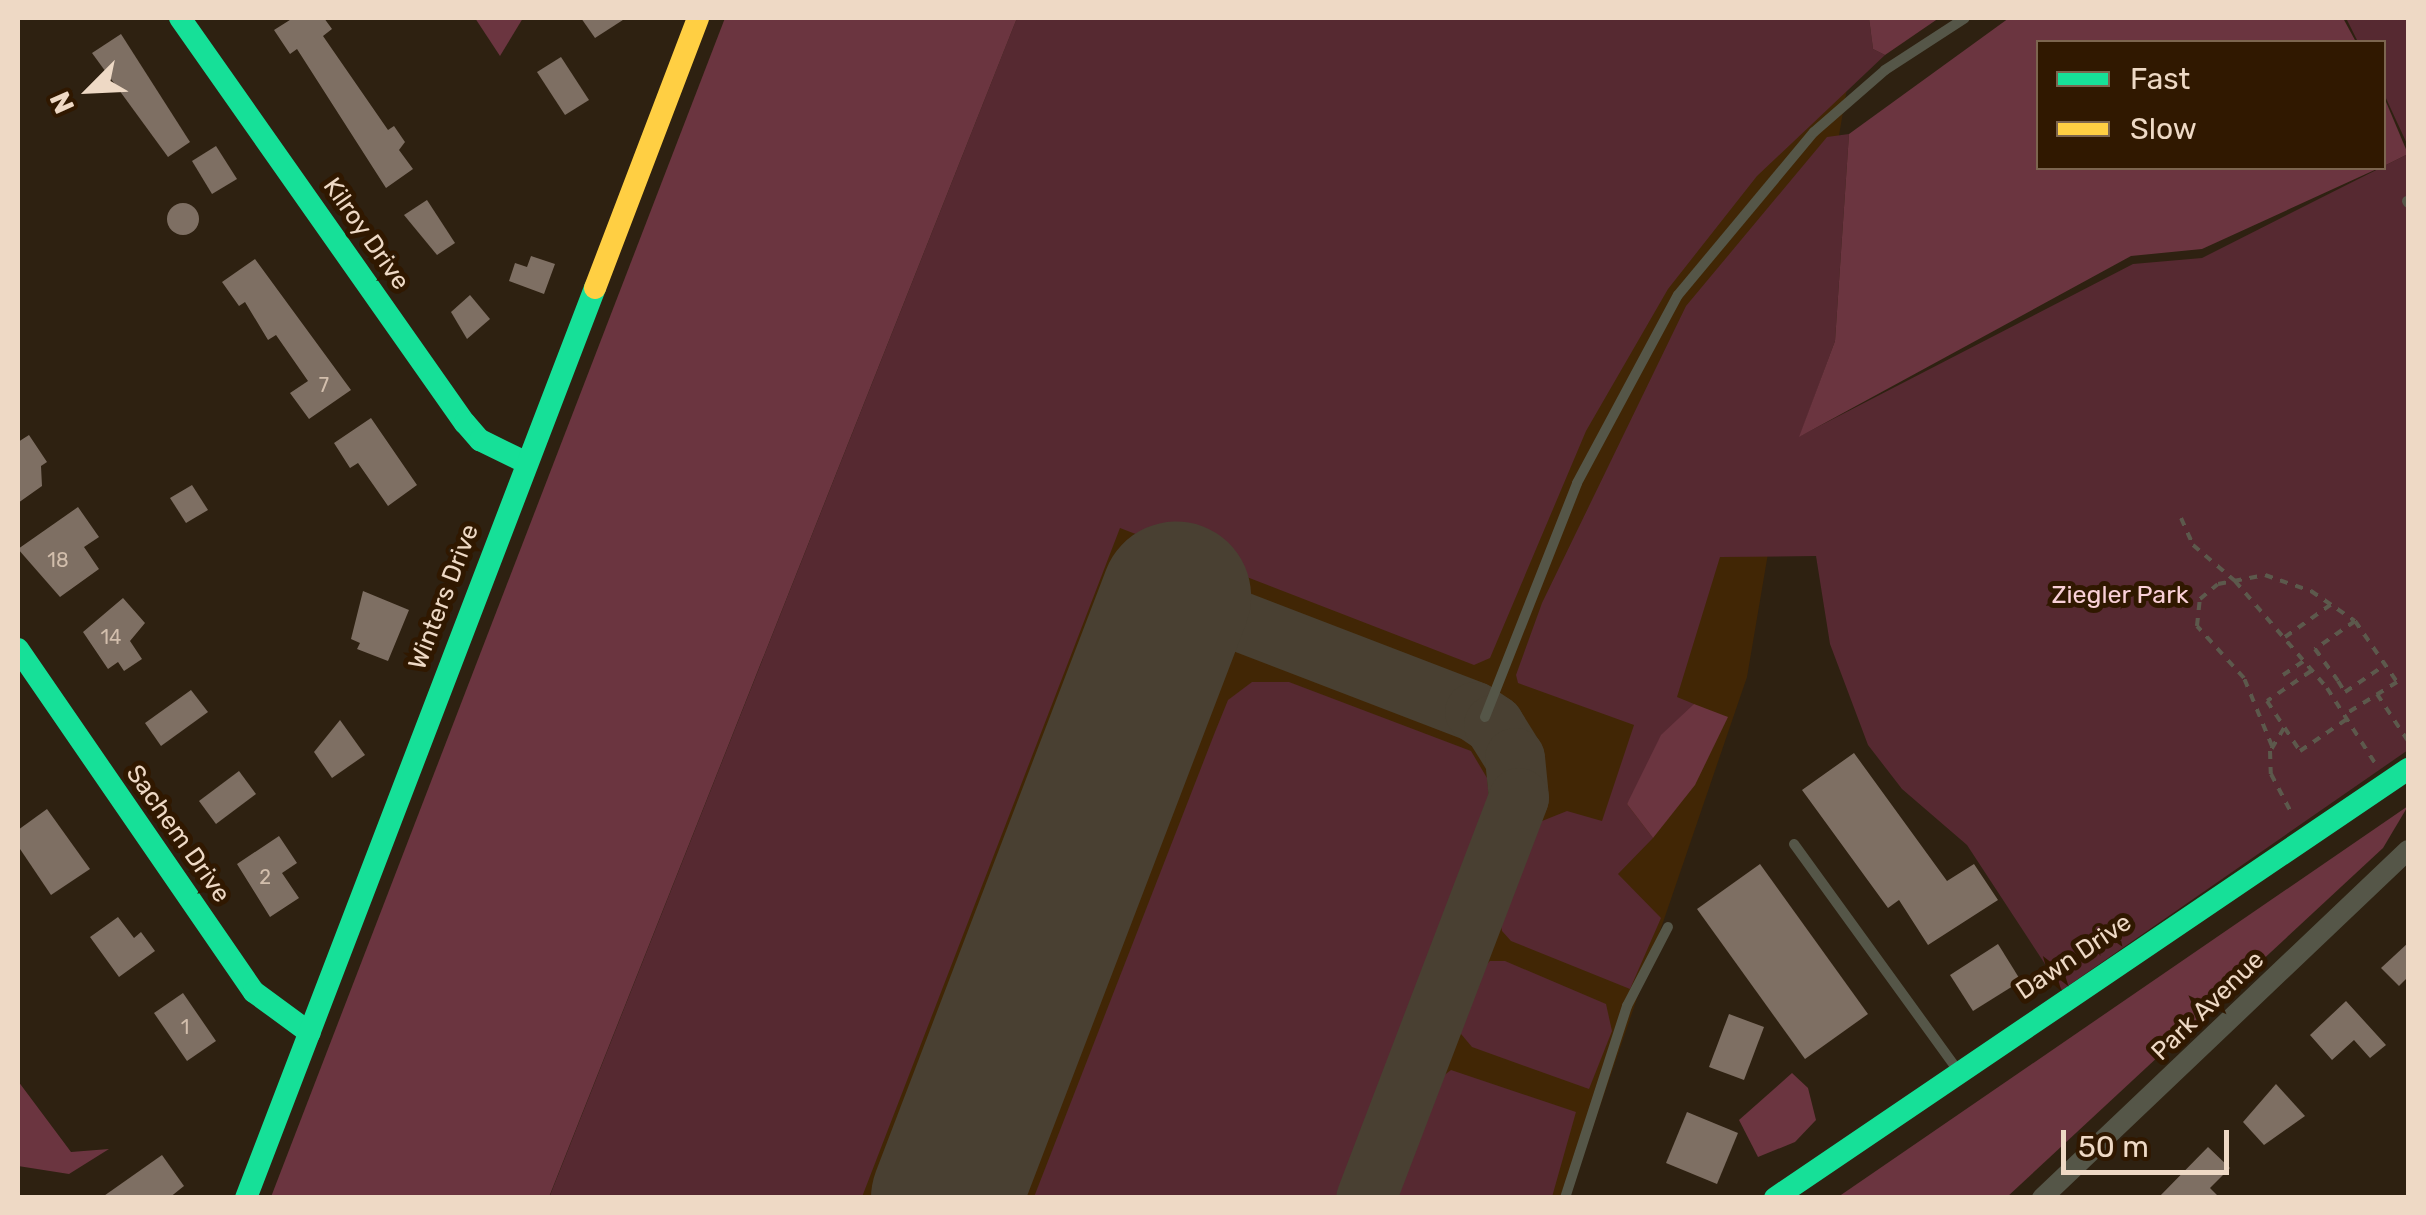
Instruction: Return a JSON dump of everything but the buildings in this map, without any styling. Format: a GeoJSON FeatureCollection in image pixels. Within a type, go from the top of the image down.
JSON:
{"type":"FeatureCollection","features":[{"type":"Feature","properties":{"kind":"street","name":"Kilroy Drive"},"geometry":{"type":"LineString","coordinates":[[180,18],[465,424],[480,440],[524,462]]}},
{"type":"Feature","properties":{"kind":"street","name":"Winters Drive"},"geometry":{"type":"LineString","coordinates":[[246,1198],[524,462],[698,18]]}},
{"type":"Feature","properties":{"kind":"street","name":"Sachem Drive"},"geometry":{"type":"LineString","coordinates":[[18,649],[254,992],[310,1032]]}},
{"type":"Feature","properties":{"kind":"street","name":"Dawn Drive"},"geometry":{"type":"LineString","coordinates":[[1775,1198],[1957,1069],[2408,769]]}},
{"type":"Feature","properties":{"kind":"street","name":"Park Avenue"},"geometry":{"type":"LineString","coordinates":[[2042,1198],[2408,850]]}},
{"type":"Feature","properties":{"kind":"lane"},"geometry":{"type":"LineString","coordinates":[[1485,716],[1577,483],[1678,295],[1814,132],[1885,70],[1965,18]]}},
{"type":"Feature","properties":{"kind":"lane"},"geometry":{"type":"LineString","coordinates":[[1794,844],[1957,1069]]}},
{"type":"Feature","properties":{"kind":"lane"},"geometry":{"type":"LineString","coordinates":[[1565,1198],[1627,1006],[1668,926]]}},
{"type":"Feature","properties":{"kind":"path"},"geometry":{"type":"LineString","coordinates":[[2182,518],[2193,545],[2232,579],[2327,688],[2387,783]]}},
{"type":"Feature","properties":{"kind":"path"},"geometry":{"type":"LineString","coordinates":[[2304,836],[2271,774],[2272,746],[2244,678],[2197,626],[2200,599],[2232,579],[2265,575],[2333,603],[2355,622],[2397,682],[2300,751],[2266,702],[2313,670]]}},
{"type":"Feature","properties":{"kind":"path"},"geometry":{"type":"LineString","coordinates":[[2286,637],[2333,603]]}},
{"type":"Feature","properties":{"kind":"path"},"geometry":{"type":"LineString","coordinates":[[2355,622],[2316,649],[2345,692],[2385,665]]}},
{"type":"Feature","properties":{"kind":"path"},"geometry":{"type":"LineString","coordinates":[[2284,675],[2304,660]]}},
{"type":"Feature","properties":{"kind":"path"},"geometry":{"type":"LineString","coordinates":[[2327,688],[2338,681]]}},
{"type":"Feature","properties":{"kind":"path"},"geometry":{"type":"LineString","coordinates":[[2378,694],[2408,741]]}},
{"type":"Feature","properties":{"kind":"path"},"geometry":{"type":"LineString","coordinates":[[2272,746],[2284,728]]}},
{"type":"Feature","properties":{"kind":"shaded area"},"geometry":{"type":"Polygon","coordinates":[[[475,18],[523,18],[500,56],[475,18]]]}},
{"type":"Feature","properties":{"kind":"shaded area"},"geometry":{"type":"Polygon","coordinates":[[[725,18],[1017,18],[549,1197],[271,1197],[725,18]]]}},
{"type":"Feature","properties":{"kind":"shaded area"},"geometry":{"type":"Polygon","coordinates":[[[1036,18],[1859,18],[1747,677],[1569,1197],[577,1198],[1036,18]]]}},
{"type":"Feature","properties":{"kind":"shaded area"},"geometry":{"type":"Polygon","coordinates":[[[1869,18],[1939,18],[1885,55],[1873,49],[1869,18]]]}},
{"type":"Feature","properties":{"kind":"shaded area"},"geometry":{"type":"Polygon","coordinates":[[[2009,18],[2343,18],[2355,40],[2036,40],[2036,170],[2375,170],[2202,249],[2131,256],[1799,437],[1835,341],[1849,134],[2009,18]]]}},
{"type":"Feature","properties":{"kind":"shaded area"},"geometry":{"type":"Polygon","coordinates":[[[2386,102],[2408,154],[2386,165],[2386,102]]]}},
{"type":"Feature","properties":{"kind":"shaded area"},"geometry":{"type":"Polygon","coordinates":[[[1694,704],[1728,717],[1695,785],[1653,838],[1627,804],[1661,735],[1694,704]]]}},
{"type":"Feature","properties":{"kind":"shaded area"},"geometry":{"type":"Polygon","coordinates":[[[2408,806],[2383,848],[2007,1197],[1838,1197],[2408,806]]]}},
{"type":"Feature","properties":{"kind":"shaded area"},"geometry":{"type":"Polygon","coordinates":[[[1792,1073],[1808,1088],[1816,1120],[1795,1142],[1758,1157],[1739,1120],[1792,1073]]]}},
{"type":"Feature","properties":{"kind":"shaded area"},"geometry":{"type":"Polygon","coordinates":[[[18,1081],[71,1152],[109,1149],[69,1174],[18,1166],[18,1081]]]}},
{"type":"Feature","properties":{"kind":"green space"},"geometry":{"type":"Polygon","coordinates":[[[1017,18],[1869,18],[1873,49],[1885,55],[1757,176],[1668,289],[1586,431],[1490,658],[1474,665],[1120,528],[862,1197],[549,1198],[1017,18]]]}},
{"type":"Feature","properties":{"kind":"green space"},"geometry":{"type":"Polygon","coordinates":[[[2346,18],[2408,18],[2408,146],[2386,98],[2386,40],[2357,40],[2346,18]]]}},
{"type":"Feature","properties":{"kind":"green space","name":"Ziegler Park"},"geometry":{"type":"Polygon","coordinates":[[[1849,134],[1835,341],[1800,436],[2133,264],[2202,258],[2376,170],[2386,170],[2386,165],[2408,154],[2408,750],[2062,990],[1967,845],[1902,789],[1868,745],[1830,644],[1816,556],[1720,557],[1677,697],[1694,704],[1627,804],[1653,838],[1618,874],[1661,918],[1630,989],[1511,941],[1502,931],[1498,910],[1532,825],[1567,811],[1602,821],[1634,725],[1518,683],[1516,675],[1542,603],[1686,306],[1827,137],[1849,134]]]}},
{"type":"Feature","properties":{"kind":"green space"},"geometry":{"type":"Polygon","coordinates":[[[1252,682],[1289,682],[1471,751],[1487,778],[1491,817],[1343,1197],[1034,1197],[1228,700],[1252,682]]]}},
{"type":"Feature","properties":{"kind":"green space"},"geometry":{"type":"Polygon","coordinates":[[[1490,961],[1505,961],[1606,1004],[1612,1031],[1589,1089],[1472,1047],[1461,1034],[1458,1015],[1474,977],[1490,961]]]}},
{"type":"Feature","properties":{"kind":"green space"},"geometry":{"type":"Polygon","coordinates":[[[1451,1070],[1576,1112],[1552,1197],[1390,1197],[1434,1083],[1451,1070]]]}},
{"type":"Feature","properties":{"kind":"taxiway"},"geometry":{"type":"LineString","coordinates":[[1176,597],[1475,712],[1494,725],[1515,758],[1519,798],[1366,1198]]}},
{"type":"Feature","properties":{"kind":"runway"},"geometry":{"type":"LineString","coordinates":[[946,1198],[1176,597]]}},
{"type":"Feature","properties":{"kind":"traffic: fast"},"geometry":{"type":"LineString","coordinates":[[180,18],[465,423],[480,440],[525,462]]}},
{"type":"Feature","properties":{"kind":"traffic: fast"},"geometry":{"type":"LineString","coordinates":[[246,1198],[595,288]]}},
{"type":"Feature","properties":{"kind":"traffic: fast"},"geometry":{"type":"LineString","coordinates":[[18,649],[254,992],[310,1033]]}},
{"type":"Feature","properties":{"kind":"traffic: fast"},"geometry":{"type":"LineString","coordinates":[[1775,1198],[2408,769]]}},
{"type":"Feature","properties":{"kind":"traffic: slow"},"geometry":{"type":"LineString","coordinates":[[595,288],[698,18]]}}]}
